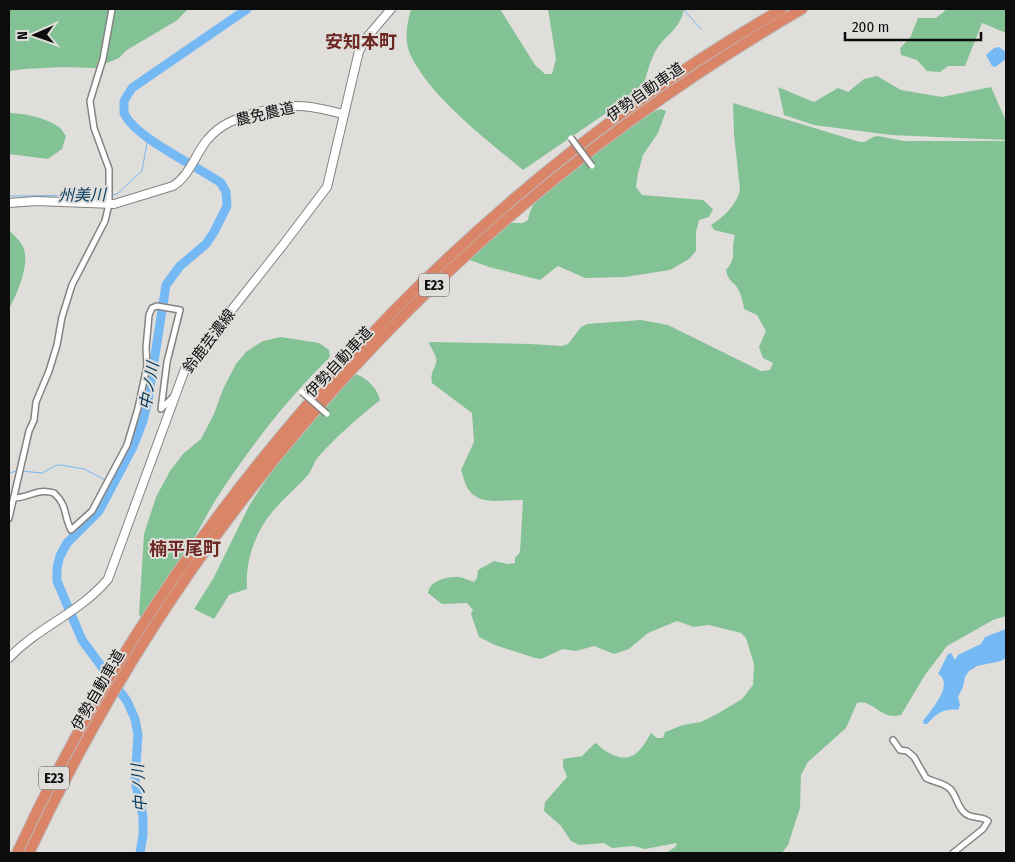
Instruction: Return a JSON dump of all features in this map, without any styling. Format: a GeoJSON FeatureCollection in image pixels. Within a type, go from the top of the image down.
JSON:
{"type":"FeatureCollection","features":[{"type":"Feature","properties":{"kind":"highway","name":"伊勢自動車道"},"geometry":{"type":"LineString","coordinates":[[17,853],[52,782],[186,560],[248,476],[345,362],[441,264],[499,212],[605,127],[707,56],[782,9]]}},
{"type":"Feature","properties":{"kind":"highway","name":"伊勢自動車道"},"geometry":{"type":"LineString","coordinates":[[140,638],[215,536],[282,450],[370,350],[456,263],[505,219],[620,127],[712,64],[802,9]]}},
{"type":"Feature","properties":{"kind":"highway","name":"伊勢自動車道"},"geometry":{"type":"LineString","coordinates":[[29,853],[64,783],[98,708]]}},
{"type":"Feature","properties":{"kind":"main road","name":"鈴鹿芸濃線"},"geometry":{"type":"LineString","coordinates":[[9,658],[21,646],[96,593],[108,578],[185,369],[327,187],[358,52],[368,36],[391,9]]}},
{"type":"Feature","properties":{"kind":"main road","name":"農免農道"},"geometry":{"type":"LineString","coordinates":[[9,203],[109,201],[173,186],[188,171],[206,142],[219,129],[240,118],[290,106],[312,107],[344,114]]}},
{"type":"Feature","properties":{"kind":"street"},"geometry":{"type":"LineString","coordinates":[[9,518],[29,431],[34,420],[36,402],[53,360],[62,317],[71,288],[105,221],[109,201],[109,170],[94,128],[90,101],[102,59],[112,9]]}},
{"type":"Feature","properties":{"kind":"street"},"geometry":{"type":"LineString","coordinates":[[571,138],[592,166]]}},
{"type":"Feature","properties":{"kind":"street"},"geometry":{"type":"LineString","coordinates":[[14,498],[29,496],[39,491],[54,493],[64,504],[66,520],[71,530],[92,511],[127,445],[138,408],[147,366],[146,348],[149,315],[152,308],[157,306],[180,310],[167,362],[161,409],[174,396]]}},
{"type":"Feature","properties":{"kind":"street"},"geometry":{"type":"LineString","coordinates":[[302,392],[327,414]]}},
{"type":"Feature","properties":{"kind":"street"},"geometry":{"type":"LineString","coordinates":[[893,740],[900,750],[907,751],[914,757],[926,778],[942,783],[949,788],[964,813],[987,820],[988,823],[984,829],[953,853]]}},
{"type":"Feature","properties":{"kind":"green space"},"geometry":{"type":"Polygon","coordinates":[[[9,9],[188,9],[176,21],[127,50],[119,58],[95,68],[63,67],[9,71],[9,9]]]}},
{"type":"Feature","properties":{"kind":"green space"},"geometry":{"type":"Polygon","coordinates":[[[411,9],[500,9],[535,65],[545,74],[552,74],[556,59],[548,9],[684,9],[677,26],[655,52],[641,92],[634,94],[523,170],[445,102],[419,70],[410,54],[407,43],[407,26],[411,9]]]}},
{"type":"Feature","properties":{"kind":"green space"},"geometry":{"type":"Polygon","coordinates":[[[947,9],[1006,9],[1006,33],[982,23],[965,66],[948,66],[940,72],[927,71],[917,60],[901,55],[900,48],[910,38],[918,18],[936,18],[947,9]]]}},
{"type":"Feature","properties":{"kind":"green space"},"geometry":{"type":"Polygon","coordinates":[[[877,76],[901,90],[942,97],[991,87],[1006,121],[1006,140],[891,135],[814,125],[784,115],[778,87],[814,102],[838,88],[848,92],[864,79],[877,76]]]}},
{"type":"Feature","properties":{"kind":"green space"},"geometry":{"type":"Polygon","coordinates":[[[733,103],[860,142],[865,142],[878,136],[904,141],[1006,141],[1006,616],[993,620],[947,646],[925,675],[901,715],[888,715],[862,702],[857,703],[846,728],[808,762],[801,775],[800,808],[788,845],[782,853],[666,853],[675,847],[677,843],[645,849],[634,846],[612,848],[604,843],[579,845],[571,841],[561,826],[544,811],[545,802],[567,777],[563,766],[563,759],[582,756],[595,743],[613,755],[620,757],[632,756],[642,747],[651,733],[657,738],[663,738],[665,732],[683,725],[701,722],[742,699],[753,685],[754,664],[746,638],[741,633],[709,625],[694,627],[677,621],[648,633],[629,649],[614,654],[594,646],[576,651],[563,649],[541,659],[535,658],[495,645],[479,637],[471,614],[473,610],[467,603],[442,604],[428,593],[435,582],[444,578],[460,577],[474,582],[477,578],[478,570],[494,561],[508,564],[515,563],[515,558],[520,552],[523,500],[486,500],[473,495],[468,489],[461,470],[474,442],[472,413],[432,383],[431,379],[436,361],[429,342],[562,346],[568,344],[581,327],[587,324],[641,320],[668,325],[761,371],[770,370],[773,363],[763,358],[759,347],[766,331],[757,315],[744,309],[736,286],[728,278],[726,270],[732,261],[735,235],[714,230],[711,225],[729,210],[740,190],[733,103]]]}},
{"type":"Feature","properties":{"kind":"green space"},"geometry":{"type":"Polygon","coordinates":[[[661,109],[666,111],[658,133],[643,155],[636,187],[642,195],[703,200],[713,209],[709,217],[699,220],[696,232],[696,251],[689,259],[670,270],[625,277],[585,278],[558,266],[540,280],[489,267],[467,259],[511,223],[523,223],[528,220],[536,201],[550,187],[650,113],[661,109]]]}},
{"type":"Feature","properties":{"kind":"green space"},"geometry":{"type":"Polygon","coordinates":[[[9,113],[35,117],[59,127],[66,136],[62,149],[48,159],[9,154],[9,113]]]}},
{"type":"Feature","properties":{"kind":"green space"},"geometry":{"type":"Polygon","coordinates":[[[9,230],[22,245],[25,252],[25,260],[22,277],[9,309],[9,230]]]}},
{"type":"Feature","properties":{"kind":"green space"},"geometry":{"type":"Polygon","coordinates":[[[281,337],[319,343],[329,350],[330,357],[286,404],[247,455],[217,498],[184,556],[142,619],[139,615],[144,534],[156,497],[170,471],[183,454],[201,439],[236,364],[246,352],[263,341],[281,337]]]}},
{"type":"Feature","properties":{"kind":"green space"},"geometry":{"type":"Polygon","coordinates":[[[353,374],[362,377],[370,383],[377,391],[380,400],[349,426],[316,459],[308,475],[277,506],[267,519],[252,548],[248,568],[247,589],[229,595],[214,619],[194,609],[213,579],[249,506],[274,467],[353,374]]]}},
{"type":"Feature","properties":{"kind":"water"},"geometry":{"type":"Polygon","coordinates":[[[999,47],[1006,52],[1006,59],[995,67],[992,66],[986,55],[994,48],[999,47]]]}},
{"type":"Feature","properties":{"kind":"water"},"geometry":{"type":"Polygon","coordinates":[[[1006,629],[1006,658],[1001,661],[977,666],[969,671],[958,697],[960,705],[958,710],[944,711],[927,724],[924,724],[923,721],[936,704],[943,690],[943,678],[938,674],[948,654],[951,653],[955,660],[958,655],[981,644],[985,637],[1006,629]]]}},
{"type":"Feature","properties":{"kind":"waterway","name":"中ノ川"},"geometry":{"type":"LineString","coordinates":[[140,853],[143,817],[135,781],[138,735],[135,719],[127,701],[82,640],[57,581],[57,568],[60,556],[67,543],[99,511],[133,447],[143,421],[148,400],[166,285],[180,266],[206,244],[227,206],[226,192],[221,183],[153,142],[140,132],[124,113],[124,101],[132,88],[247,9]]}},
{"type":"Feature","properties":{"kind":"waterway"},"geometry":{"type":"LineString","coordinates":[[683,9],[701,29]]}},
{"type":"Feature","properties":{"kind":"waterway","name":"州美川"},"geometry":{"type":"LineString","coordinates":[[112,195],[117,194],[142,171],[148,137]]}},
{"type":"Feature","properties":{"kind":"waterway","name":"州美川"},"geometry":{"type":"LineString","coordinates":[[9,196],[108,195]]}},
{"type":"Feature","properties":{"kind":"waterway"},"geometry":{"type":"LineString","coordinates":[[21,471],[42,473],[57,465],[61,465],[84,469],[107,481]]}},
{"type":"Feature","properties":{"kind":"waterway"},"geometry":{"type":"LineString","coordinates":[[9,473],[17,471]]}},
{"type":"Feature","properties":{"kind":"district","name":"安知本町"},"geometry":{"type":"Point","coordinates":[361,42]}},
{"type":"Feature","properties":{"kind":"district","name":"楠平尾町"},"geometry":{"type":"Point","coordinates":[185,549]}}]}
